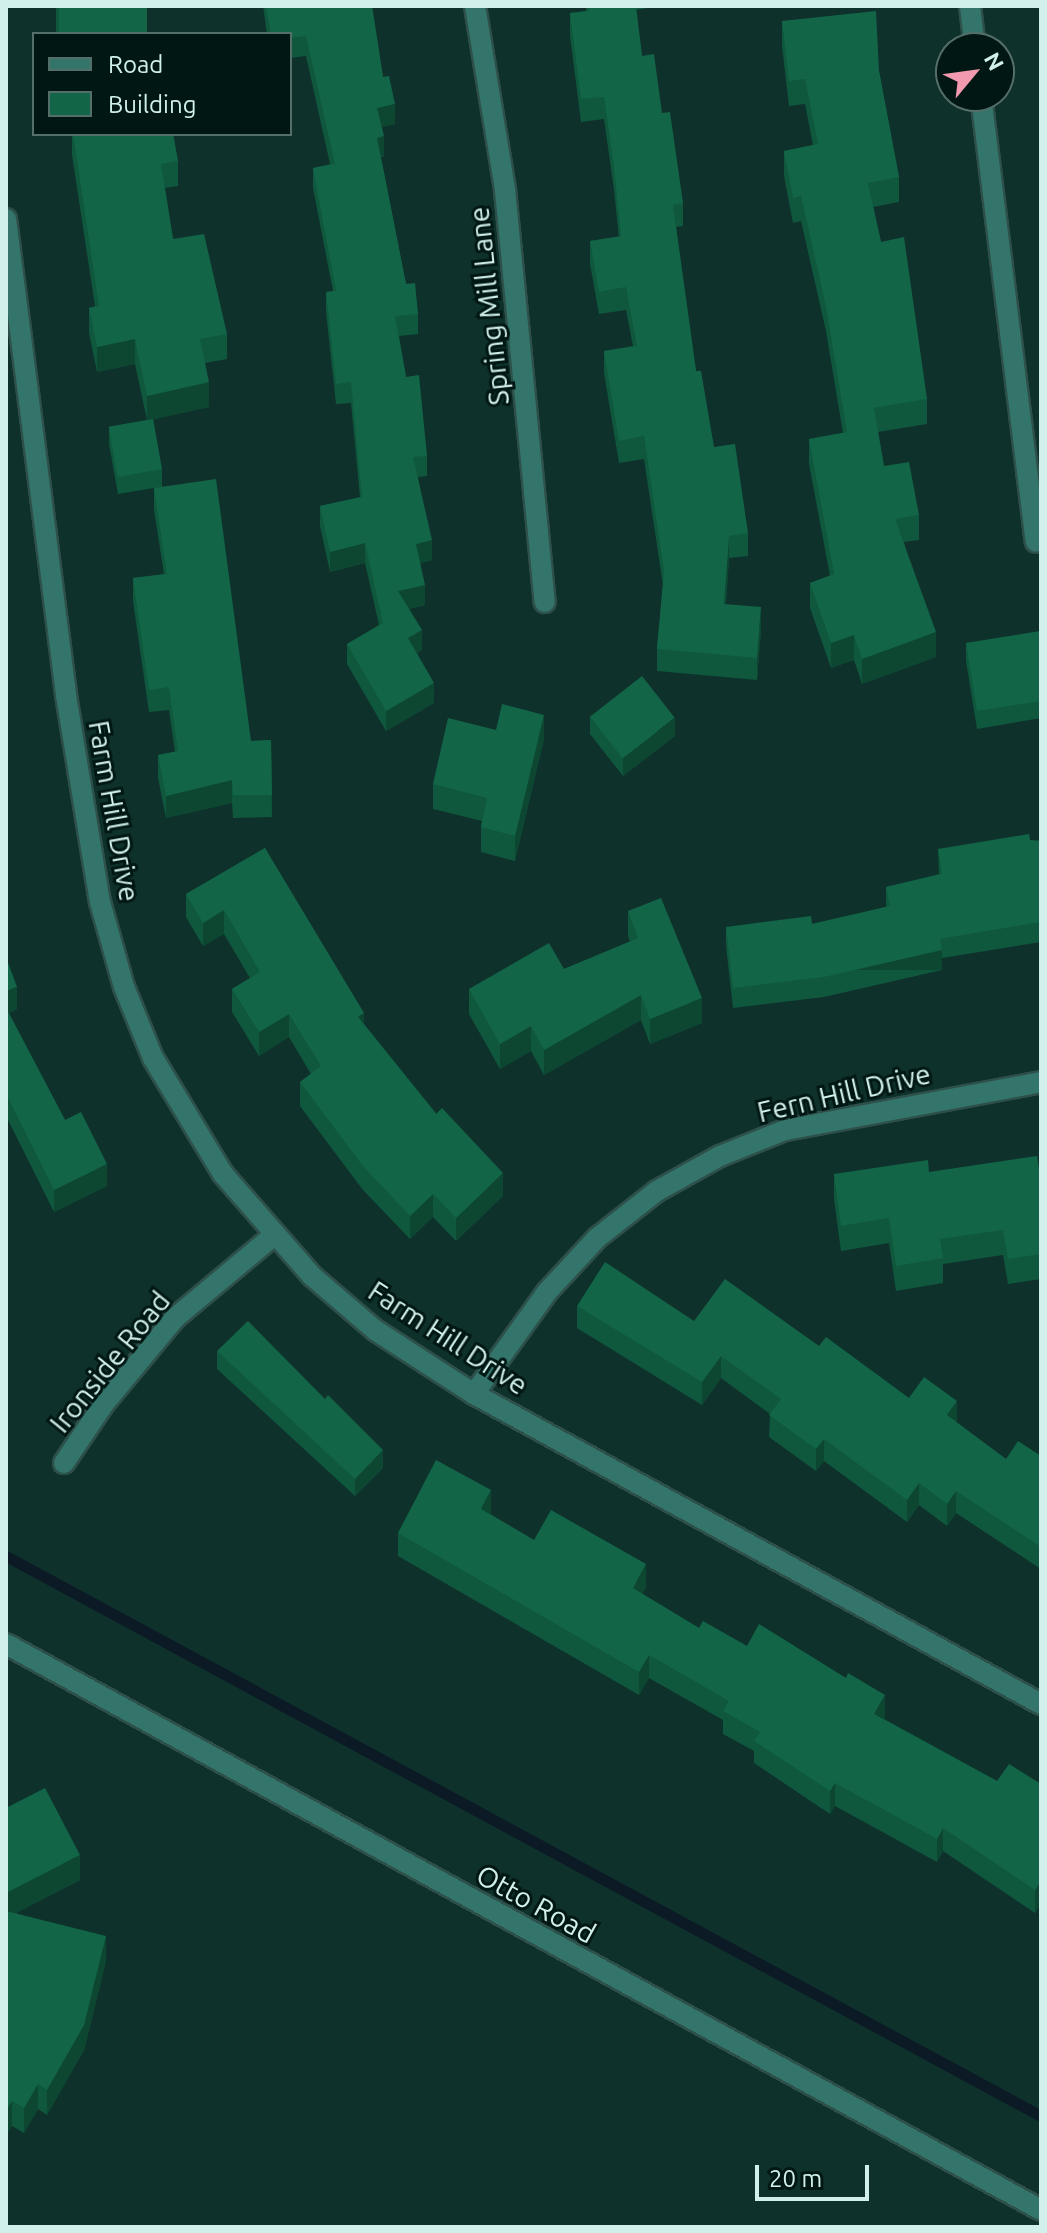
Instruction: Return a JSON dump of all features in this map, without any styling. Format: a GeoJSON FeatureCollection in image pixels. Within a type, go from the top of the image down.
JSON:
{"type":"FeatureCollection","features":[{"type":"Feature","properties":{"kind":"street","name":"Spring Mill Lane"},"geometry":{"type":"LineString","coordinates":[[475,6],[505,190],[545,602]]}},
{"type":"Feature","properties":{"kind":"street"},"geometry":{"type":"LineString","coordinates":[[970,6],[973,32]]}},
{"type":"Feature","properties":{"kind":"street"},"geometry":{"type":"LineString","coordinates":[[983,112],[1036,542]]}},
{"type":"Feature","properties":{"kind":"street","name":"Farm Hill Drive"},"geometry":{"type":"LineString","coordinates":[[6,219],[66,695],[100,902],[124,987],[153,1058],[223,1174],[273,1236],[375,1330],[474,1394],[1041,1704]]}},
{"type":"Feature","properties":{"kind":"street","name":"Fern Hill Drive"},"geometry":{"type":"LineString","coordinates":[[474,1394],[547,1292],[597,1238],[682,1177],[785,1130],[1041,1082]]}},
{"type":"Feature","properties":{"kind":"street","name":"Ironside Road"},"geometry":{"type":"LineString","coordinates":[[64,1463],[103,1405],[175,1318],[273,1236]]}},
{"type":"Feature","properties":{"kind":"street","name":"Otto Road"},"geometry":{"type":"LineString","coordinates":[[6,1644],[1041,2210]]}},
{"type":"Feature","properties":{"kind":"building"},"geometry":{"type":"Polygon","coordinates":[[[59,6],[147,6],[147,32],[59,32],[59,6]]]}},
{"type":"Feature","properties":{"kind":"building"},"geometry":{"type":"Polygon","coordinates":[[[266,6],[372,6],[383,77],[389,76],[395,104],[377,108],[384,136],[377,138],[406,284],[415,283],[418,314],[395,316],[406,377],[419,375],[427,456],[413,457],[432,540],[416,544],[425,585],[398,591],[422,630],[408,638],[434,683],[386,711],[347,644],[383,623],[365,543],[330,552],[320,506],[362,497],[351,382],[336,384],[326,292],[336,291],[313,168],[335,164],[306,36],[292,38],[292,32],[271,32],[266,6]]]}},
{"type":"Feature","properties":{"kind":"building"},"geometry":{"type":"Polygon","coordinates":[[[588,6],[636,6],[642,56],[654,54],[662,113],[670,112],[683,203],[673,205],[696,371],[701,371],[714,447],[735,444],[748,533],[729,536],[724,604],[761,607],[757,658],[657,649],[664,571],[644,436],[619,441],[604,351],[637,346],[626,287],[599,292],[590,241],[621,236],[604,97],[581,99],[570,13],[589,11],[588,6]]]}},
{"type":"Feature","properties":{"kind":"building"},"geometry":{"type":"Polygon","coordinates":[[[876,11],[879,71],[899,177],[868,183],[881,242],[904,237],[927,399],[874,408],[884,466],[909,462],[919,515],[895,519],[936,632],[862,659],[854,635],[831,643],[810,583],[834,574],[809,439],[847,432],[826,307],[801,196],[793,198],[784,151],[818,144],[805,79],[789,81],[782,21],[876,11]]]}},
{"type":"Feature","properties":{"kind":"building"},"geometry":{"type":"Polygon","coordinates":[[[73,136],[173,136],[178,161],[161,164],[173,239],[204,234],[227,334],[200,339],[209,382],[147,396],[135,339],[97,347],[89,308],[99,306],[73,136]]]}},
{"type":"Feature","properties":{"kind":"building"},"geometry":{"type":"Polygon","coordinates":[[[153,419],[162,469],[118,477],[109,427],[153,419]]]}},
{"type":"Feature","properties":{"kind":"building"},"geometry":{"type":"Polygon","coordinates":[[[216,479],[251,741],[271,740],[272,795],[233,795],[232,780],[166,796],[158,755],[178,751],[169,687],[149,690],[133,578],[167,574],[154,488],[216,479]]]}},
{"type":"Feature","properties":{"kind":"building"},"geometry":{"type":"Polygon","coordinates":[[[1041,631],[1041,701],[977,711],[966,643],[1041,631]]]}},
{"type":"Feature","properties":{"kind":"building"},"geometry":{"type":"Polygon","coordinates":[[[642,676],[675,718],[623,758],[590,717],[642,676]]]}},
{"type":"Feature","properties":{"kind":"building"},"geometry":{"type":"Polygon","coordinates":[[[502,704],[544,715],[515,836],[481,827],[487,798],[433,784],[448,718],[496,730],[502,704]]]}},
{"type":"Feature","properties":{"kind":"building"},"geometry":{"type":"Polygon","coordinates":[[[1029,834],[1030,840],[1041,841],[1041,922],[940,939],[942,950],[824,977],[733,988],[726,927],[811,916],[812,924],[890,906],[886,887],[942,874],[938,849],[1029,834]]]}},
{"type":"Feature","properties":{"kind":"building"},"geometry":{"type":"Polygon","coordinates":[[[265,848],[364,1013],[358,1017],[436,1114],[442,1108],[503,1173],[456,1218],[433,1194],[410,1216],[363,1166],[300,1082],[321,1066],[289,1014],[259,1032],[232,989],[260,972],[224,910],[203,923],[186,894],[265,848]]]}},
{"type":"Feature","properties":{"kind":"building"},"geometry":{"type":"Polygon","coordinates":[[[661,898],[702,998],[650,1019],[641,995],[544,1050],[531,1026],[500,1044],[469,989],[549,943],[564,969],[638,938],[628,911],[661,898]]]}},
{"type":"Feature","properties":{"kind":"building"},"geometry":{"type":"Polygon","coordinates":[[[6,957],[17,987],[6,991],[6,957]]]}},
{"type":"Feature","properties":{"kind":"building"},"geometry":{"type":"Polygon","coordinates":[[[6,1008],[65,1120],[81,1112],[107,1164],[54,1190],[6,1094],[6,1008]]]}},
{"type":"Feature","properties":{"kind":"building"},"geometry":{"type":"Polygon","coordinates":[[[1037,1156],[1041,1181],[1041,1254],[1008,1259],[1003,1230],[940,1239],[943,1258],[896,1266],[889,1218],[841,1226],[834,1174],[928,1160],[929,1172],[1037,1156]]]}},
{"type":"Feature","properties":{"kind":"building"},"geometry":{"type":"Polygon","coordinates":[[[605,1262],[694,1321],[725,1279],[819,1346],[826,1337],[909,1398],[924,1377],[957,1401],[947,1415],[1006,1459],[1018,1441],[1041,1456],[1041,1547],[956,1491],[947,1504],[919,1483],[907,1500],[824,1439],[816,1449],[769,1415],[781,1399],[721,1356],[702,1382],[577,1306],[605,1262]]]}},
{"type":"Feature","properties":{"kind":"building"},"geometry":{"type":"Polygon","coordinates":[[[248,1321],[325,1399],[328,1395],[383,1450],[355,1479],[217,1351],[248,1321]]]}},
{"type":"Feature","properties":{"kind":"building"},"geometry":{"type":"Polygon","coordinates":[[[436,1460],[491,1490],[481,1509],[534,1540],[551,1510],[646,1564],[633,1588],[699,1628],[703,1621],[747,1646],[759,1624],[846,1678],[848,1673],[885,1695],[874,1714],[997,1781],[1009,1764],[1041,1784],[1041,1881],[1035,1890],[943,1828],[937,1839],[835,1783],[830,1791],[754,1741],[760,1732],[723,1711],[729,1701],[649,1655],[639,1672],[398,1533],[436,1460]]]}},
{"type":"Feature","properties":{"kind":"building"},"geometry":{"type":"Polygon","coordinates":[[[45,1788],[80,1855],[6,1893],[6,1808],[45,1788]]]}},
{"type":"Feature","properties":{"kind":"building"},"geometry":{"type":"Polygon","coordinates":[[[6,1911],[106,1936],[84,2025],[47,2090],[38,2084],[24,2108],[12,2101],[6,2111],[6,1911]]]}},
{"type":"Feature","properties":{"kind":"waterway"},"geometry":{"type":"LineString","coordinates":[[6,1556],[1041,2116]]}}]}
